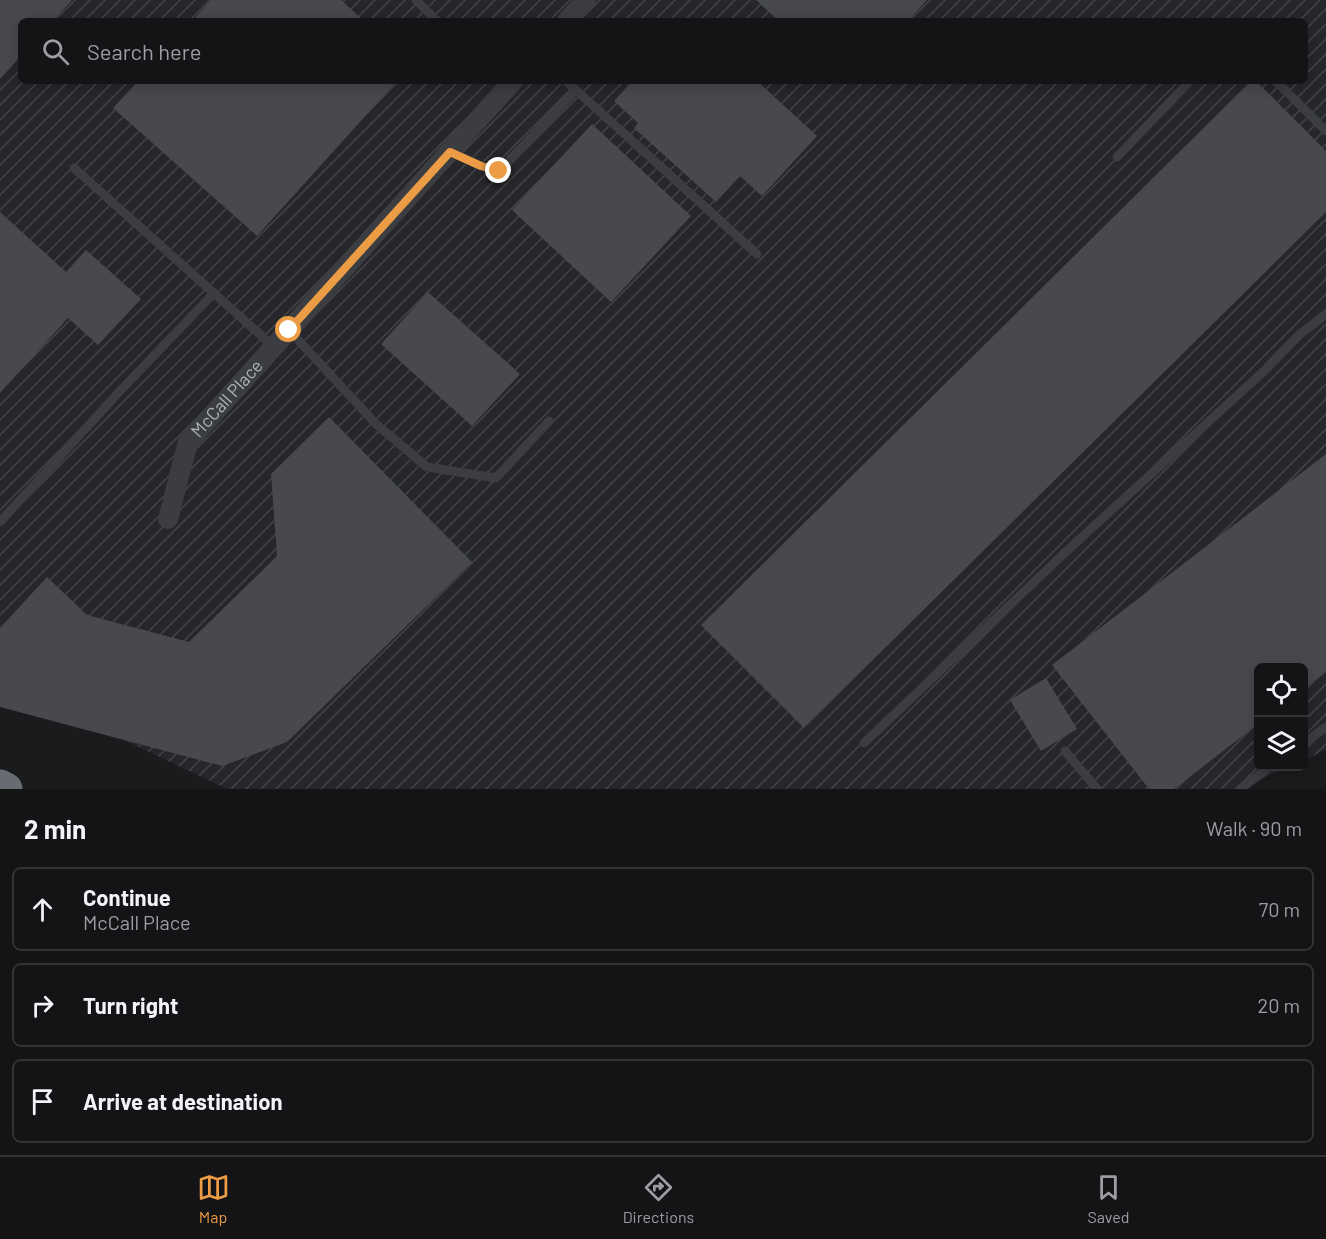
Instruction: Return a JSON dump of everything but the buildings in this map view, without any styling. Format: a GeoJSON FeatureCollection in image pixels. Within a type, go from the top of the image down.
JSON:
{"type":"FeatureCollection","features":[{"type":"Feature","properties":{"kind":"highway"},"geometry":{"type":"LineString","coordinates":[[0,786],[6,789]]}},
{"type":"Feature","properties":{"kind":"street"},"geometry":{"type":"LineString","coordinates":[[570,18],[586,0]]}},
{"type":"Feature","properties":{"kind":"street","name":"McCall Place"},"geometry":{"type":"LineString","coordinates":[[168,519],[188,442],[450,152],[505,84]]}},
{"type":"Feature","properties":{"kind":"lane"},"geometry":{"type":"LineString","coordinates":[[416,0],[434,18]]}},
{"type":"Feature","properties":{"kind":"lane"},"geometry":{"type":"LineString","coordinates":[[569,84],[758,254]]}},
{"type":"Feature","properties":{"kind":"lane"},"geometry":{"type":"LineString","coordinates":[[1117,157],[1187,84]]}},
{"type":"Feature","properties":{"kind":"lane"},"geometry":{"type":"LineString","coordinates":[[1279,84],[1326,131]]}},
{"type":"Feature","properties":{"kind":"lane"},"geometry":{"type":"LineString","coordinates":[[450,152],[481,166],[499,171],[576,90]]}},
{"type":"Feature","properties":{"kind":"lane"},"geometry":{"type":"LineString","coordinates":[[74,168],[274,347]]}},
{"type":"Feature","properties":{"kind":"lane"},"geometry":{"type":"LineString","coordinates":[[0,522],[119,392],[214,293]]}},
{"type":"Feature","properties":{"kind":"lane"},"geometry":{"type":"LineString","coordinates":[[864,744],[1071,548],[1263,372],[1299,335],[1326,314]]}},
{"type":"Feature","properties":{"kind":"lane"},"geometry":{"type":"LineString","coordinates":[[289,330],[376,424],[427,467],[496,478],[549,421]]}},
{"type":"Feature","properties":{"kind":"lane"},"geometry":{"type":"LineString","coordinates":[[1308,740],[1326,727]]}},
{"type":"Feature","properties":{"kind":"lane"},"geometry":{"type":"LineString","coordinates":[[1065,751],[1097,789]]}},
{"type":"Feature","properties":{"kind":"lane"},"geometry":{"type":"LineString","coordinates":[[1240,789],[1264,771]]}},
{"type":"Feature","properties":{"kind":"shaded area"},"geometry":{"type":"Polygon","coordinates":[[[0,0],[1326,0],[1326,750],[1308,758],[1308,663],[1254,663],[1254,771],[1280,771],[1237,789],[227,789],[0,681],[0,0]]]}},
{"type":"Feature","properties":{"kind":"route"},"geometry":{"type":"LineString","coordinates":[[289,330],[450,152],[481,166],[499,171]]}}]}
